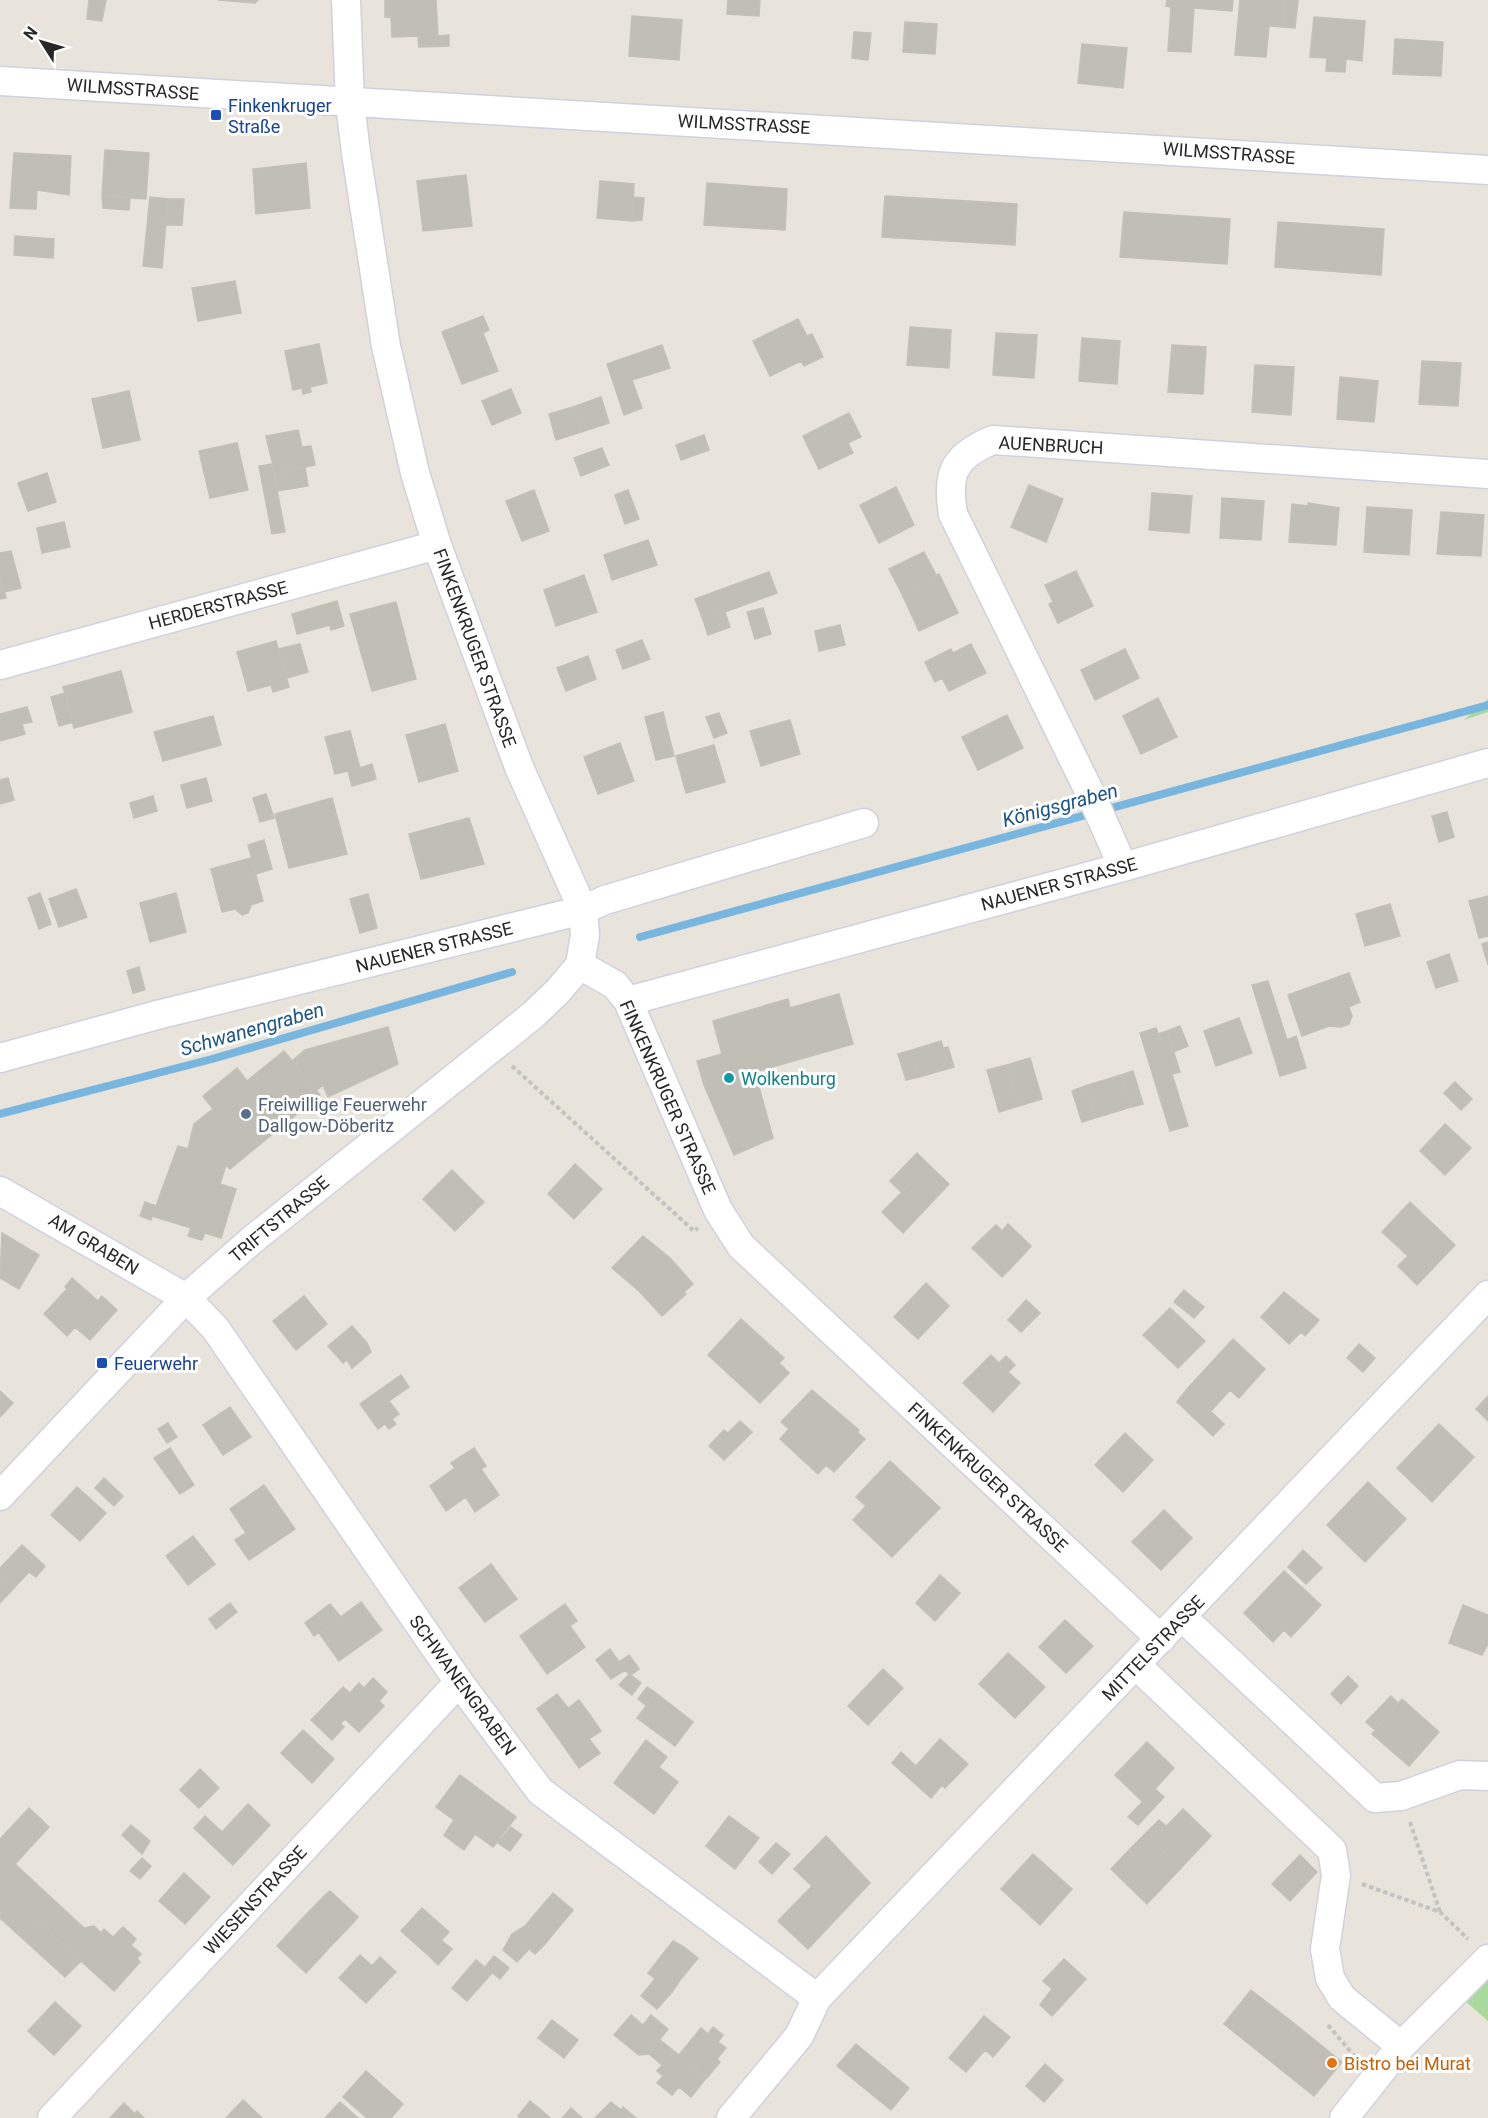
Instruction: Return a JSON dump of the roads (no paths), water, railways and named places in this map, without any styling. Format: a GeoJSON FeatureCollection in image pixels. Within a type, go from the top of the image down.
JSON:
{"type":"FeatureCollection","features":[{"type":"Feature","properties":{"kind":"street","name":"FINKENKRUGER STRASSE"},"geometry":{"type":"LineString","coordinates":[[346,0],[350,103],[386,346],[415,473],[437,545],[519,766],[583,910],[585,935],[580,965],[615,985],[628,1000],[718,1210],[741,1246],[1161,1639]]}},
{"type":"Feature","properties":{"kind":"street","name":"WILMSSTRASSE"},"geometry":{"type":"LineString","coordinates":[[0,81],[350,103],[829,128],[1488,170]]}},
{"type":"Feature","properties":{"kind":"street","name":"AUENBRUCH"},"geometry":{"type":"LineString","coordinates":[[1123,867],[1106,825],[953,514],[949,489],[951,480],[954,470],[969,450],[993,441],[1488,474]]}},
{"type":"Feature","properties":{"kind":"street","name":"HERDERSTRASSE"},"geometry":{"type":"LineString","coordinates":[[0,665],[437,545]]}},
{"type":"Feature","properties":{"kind":"street","name":"NAUENER STRASSE"},"geometry":{"type":"LineString","coordinates":[[628,1000],[1123,867],[1488,763]]}},
{"type":"Feature","properties":{"kind":"street","name":"NAUENER STRASSE"},"geometry":{"type":"LineString","coordinates":[[0,1058],[161,1014],[583,910],[605,900],[864,823]]}},
{"type":"Feature","properties":{"kind":"street","name":"TRIFTSTRASSE"},"geometry":{"type":"LineString","coordinates":[[0,1496],[186,1299],[252,1240],[533,1015],[580,965]]}},
{"type":"Feature","properties":{"kind":"street","name":"AM GRABEN"},"geometry":{"type":"LineString","coordinates":[[0,1191],[186,1299]]}},
{"type":"Feature","properties":{"kind":"street","name":"MITTELSTRASSE"},"geometry":{"type":"LineString","coordinates":[[731,2118],[799,2036],[817,1998],[1488,1295]]}},
{"type":"Feature","properties":{"kind":"street","name":"SCHWANENGRABEN"},"geometry":{"type":"LineString","coordinates":[[186,1299],[215,1328],[459,1682],[540,1791],[817,1998]]}},
{"type":"Feature","properties":{"kind":"street"},"geometry":{"type":"LineString","coordinates":[[1182,1617],[1375,1798],[1401,1796],[1460,1775],[1488,1776]]}},
{"type":"Feature","properties":{"kind":"street"},"geometry":{"type":"LineString","coordinates":[[1136,1665],[1332,1850],[1336,1875],[1325,1949],[1330,1978],[1342,1998],[1401,2046]]}},
{"type":"Feature","properties":{"kind":"street","name":"WIESENSTRASSE"},"geometry":{"type":"LineString","coordinates":[[52,2118],[459,1682]]}},
{"type":"Feature","properties":{"kind":"street"},"geometry":{"type":"LineString","coordinates":[[1344,2118],[1376,2075],[1480,1951]]}},
{"type":"Feature","properties":{"kind":"waterway","name":"Königsgraben"},"geometry":{"type":"LineString","coordinates":[[640,937],[1488,705]]}},
{"type":"Feature","properties":{"kind":"waterway","name":"Schwanengraben"},"geometry":{"type":"LineString","coordinates":[[0,1114],[212,1059],[512,972]]}},
{"type":"Feature","properties":{"kind":"place","name":"Finkenkruger Straße"},"geometry":{"type":"Point","coordinates":[216,115]}},
{"type":"Feature","properties":{"kind":"place","name":"Wolkenburg"},"geometry":{"type":"Point","coordinates":[729,1078]}},
{"type":"Feature","properties":{"kind":"place","name":"Freiwillige Feuerwehr Dallgow-Döberitz"},"geometry":{"type":"Point","coordinates":[246,1114]}},
{"type":"Feature","properties":{"kind":"place","name":"Feuerwehr"},"geometry":{"type":"Point","coordinates":[102,1363]}},
{"type":"Feature","properties":{"kind":"place","name":"Bistro bei Murat"},"geometry":{"type":"Point","coordinates":[1332,2063]}}]}
